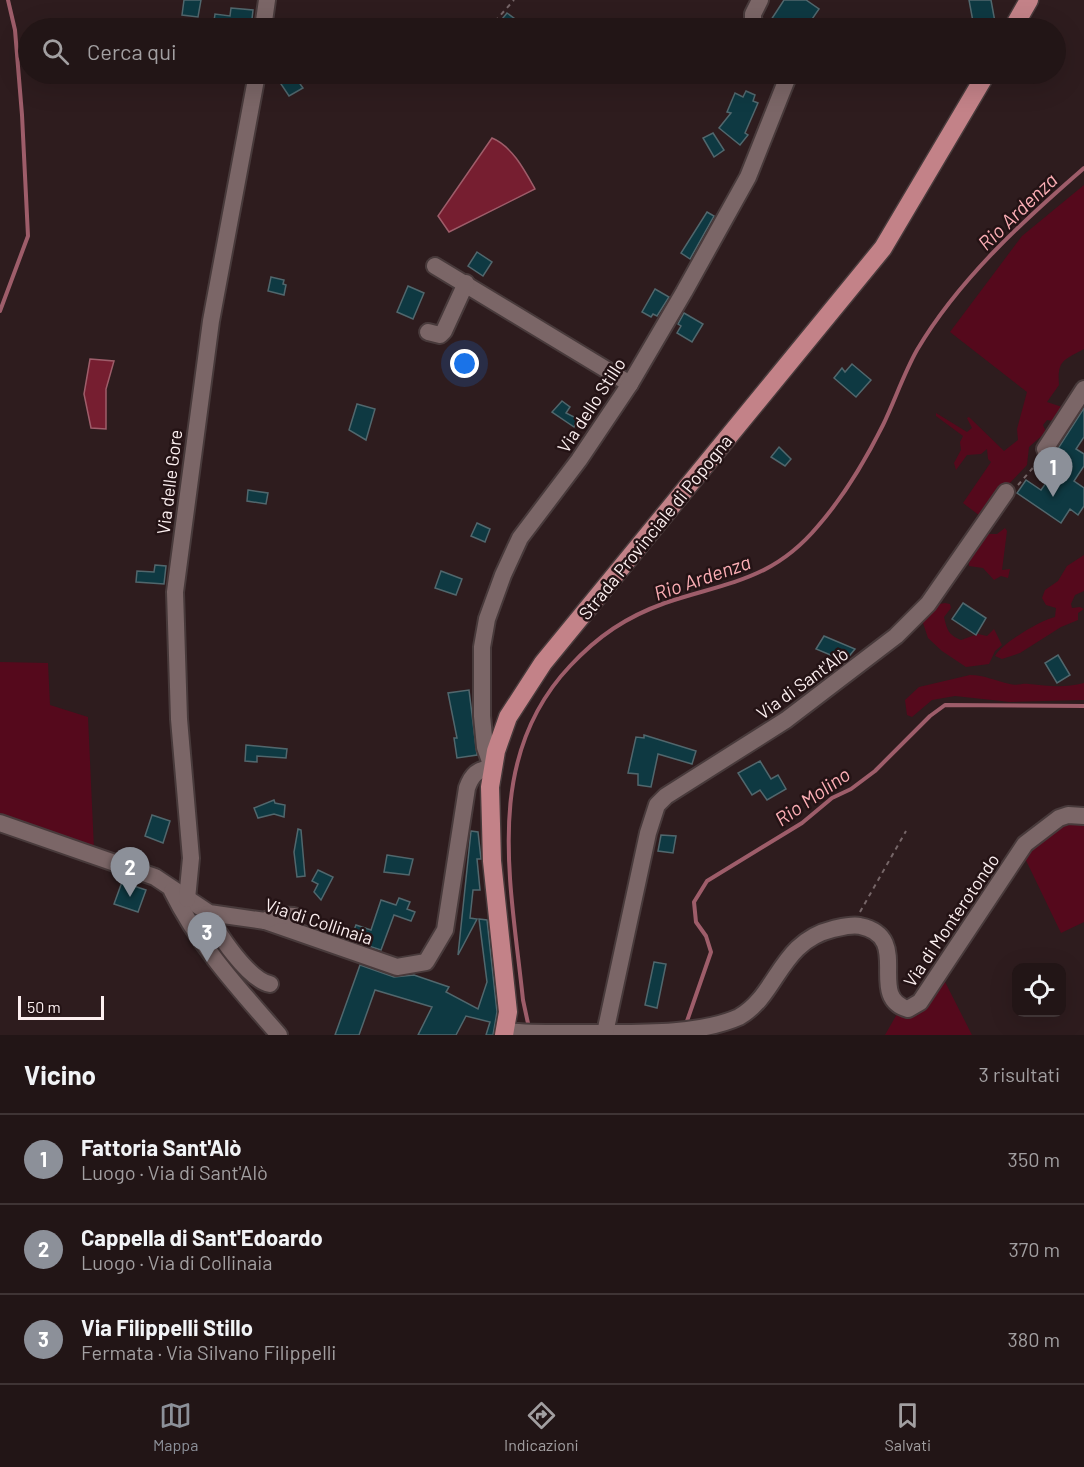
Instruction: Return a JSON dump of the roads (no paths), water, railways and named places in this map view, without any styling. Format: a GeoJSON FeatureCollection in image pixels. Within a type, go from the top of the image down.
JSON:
{"type":"FeatureCollection","features":[{"type":"Feature","properties":{"kind":"main road"},"geometry":{"type":"LineString","coordinates":[[1018,18],[1029,0]]}},
{"type":"Feature","properties":{"kind":"main road","name":"Strada Provinciale di Popogna"},"geometry":{"type":"LineString","coordinates":[[505,1033],[508,1012],[492,861],[489,787],[492,767],[508,717],[533,677],[883,248],[980,84]]}},
{"type":"Feature","properties":{"kind":"street"},"geometry":{"type":"LineString","coordinates":[[264,18],[267,0]]}},
{"type":"Feature","properties":{"kind":"street"},"geometry":{"type":"LineString","coordinates":[[753,18],[760,0]]}},
{"type":"Feature","properties":{"kind":"street","name":"Via delle Gore"},"geometry":{"type":"LineString","coordinates":[[187,899],[191,858],[179,719],[175,592],[212,311],[255,84]]}},
{"type":"Feature","properties":{"kind":"street","name":"Via dello Stillo"},"geometry":{"type":"LineString","coordinates":[[492,767],[485,747],[482,716],[482,647],[487,619],[503,574],[520,538],[579,460],[630,384],[748,177],[785,84]]}},
{"type":"Feature","properties":{"kind":"street"},"geometry":{"type":"LineString","coordinates":[[435,266],[630,384]]}},
{"type":"Feature","properties":{"kind":"street"},"geometry":{"type":"LineString","coordinates":[[428,332],[440,335],[444,331],[466,283]]}},
{"type":"Feature","properties":{"kind":"street"},"geometry":{"type":"LineString","coordinates":[[1045,449],[1084,388]]}},
{"type":"Feature","properties":{"kind":"street","name":"Via di Sant'Alò"},"geometry":{"type":"LineString","coordinates":[[605,1033],[648,832],[657,805],[688,780],[741,750],[786,720],[896,636],[928,604],[1006,492]]}},
{"type":"Feature","properties":{"kind":"street","name":"Via di Collinaia"},"geometry":{"type":"LineString","coordinates":[[0,823],[155,877],[187,899],[218,910],[265,921],[397,967],[426,962],[445,930],[467,789],[471,778],[478,770],[492,767]]}},
{"type":"Feature","properties":{"kind":"street","name":"Via di Monterotondo"},"geometry":{"type":"LineString","coordinates":[[605,1033],[694,1031],[709,1029],[741,1016],[760,998],[784,962],[798,948],[828,930],[853,926],[874,932],[883,941],[891,960],[890,997],[897,1006],[908,1009],[920,1002],[1025,844],[1059,818],[1068,815],[1084,816]]}},
{"type":"Feature","properties":{"kind":"street"},"geometry":{"type":"LineString","coordinates":[[172,890],[183,913],[212,958],[279,1035]]}},
{"type":"Feature","properties":{"kind":"street"},"geometry":{"type":"LineString","coordinates":[[218,910],[217,931],[250,972],[262,983],[270,984]]}},
{"type":"Feature","properties":{"kind":"street"},"geometry":{"type":"LineString","coordinates":[[265,921],[276,915],[294,916]]}},
{"type":"Feature","properties":{"kind":"street"},"geometry":{"type":"LineString","coordinates":[[505,1033],[605,1033]]}},
{"type":"Feature","properties":{"kind":"waterway"},"geometry":{"type":"LineString","coordinates":[[8,0],[15,30],[18,66]]}},
{"type":"Feature","properties":{"kind":"waterway"},"geometry":{"type":"LineString","coordinates":[[0,311],[28,236],[19,84]]}},
{"type":"Feature","properties":{"kind":"waterway","name":"Rio Ardenza"},"geometry":{"type":"LineString","coordinates":[[529,1028],[523,1000],[513,912],[509,868],[509,824],[513,782],[524,741],[542,702],[570,666],[613,628],[665,603],[729,584],[766,569],[801,544],[828,514],[854,477],[883,425],[917,350],[952,299],[1015,230],[1084,168]]}},
{"type":"Feature","properties":{"kind":"waterway","name":"Rio Molino"},"geometry":{"type":"LineString","coordinates":[[686,1024],[711,952],[706,936],[696,922],[694,902],[707,881],[802,823],[832,798],[851,789],[875,771],[930,716],[945,705],[1084,706]]}},
{"type":"Feature","properties":{"kind":"place","name":"Fattoria Sant'Alò"},"geometry":{"type":"Point","coordinates":[1053,497]}},
{"type":"Feature","properties":{"kind":"place","name":"Cappella di Sant'Edoardo"},"geometry":{"type":"Point","coordinates":[130,897]}},
{"type":"Feature","properties":{"kind":"place","name":"Via Filippelli Stillo"},"geometry":{"type":"Point","coordinates":[207,962]}}]}
